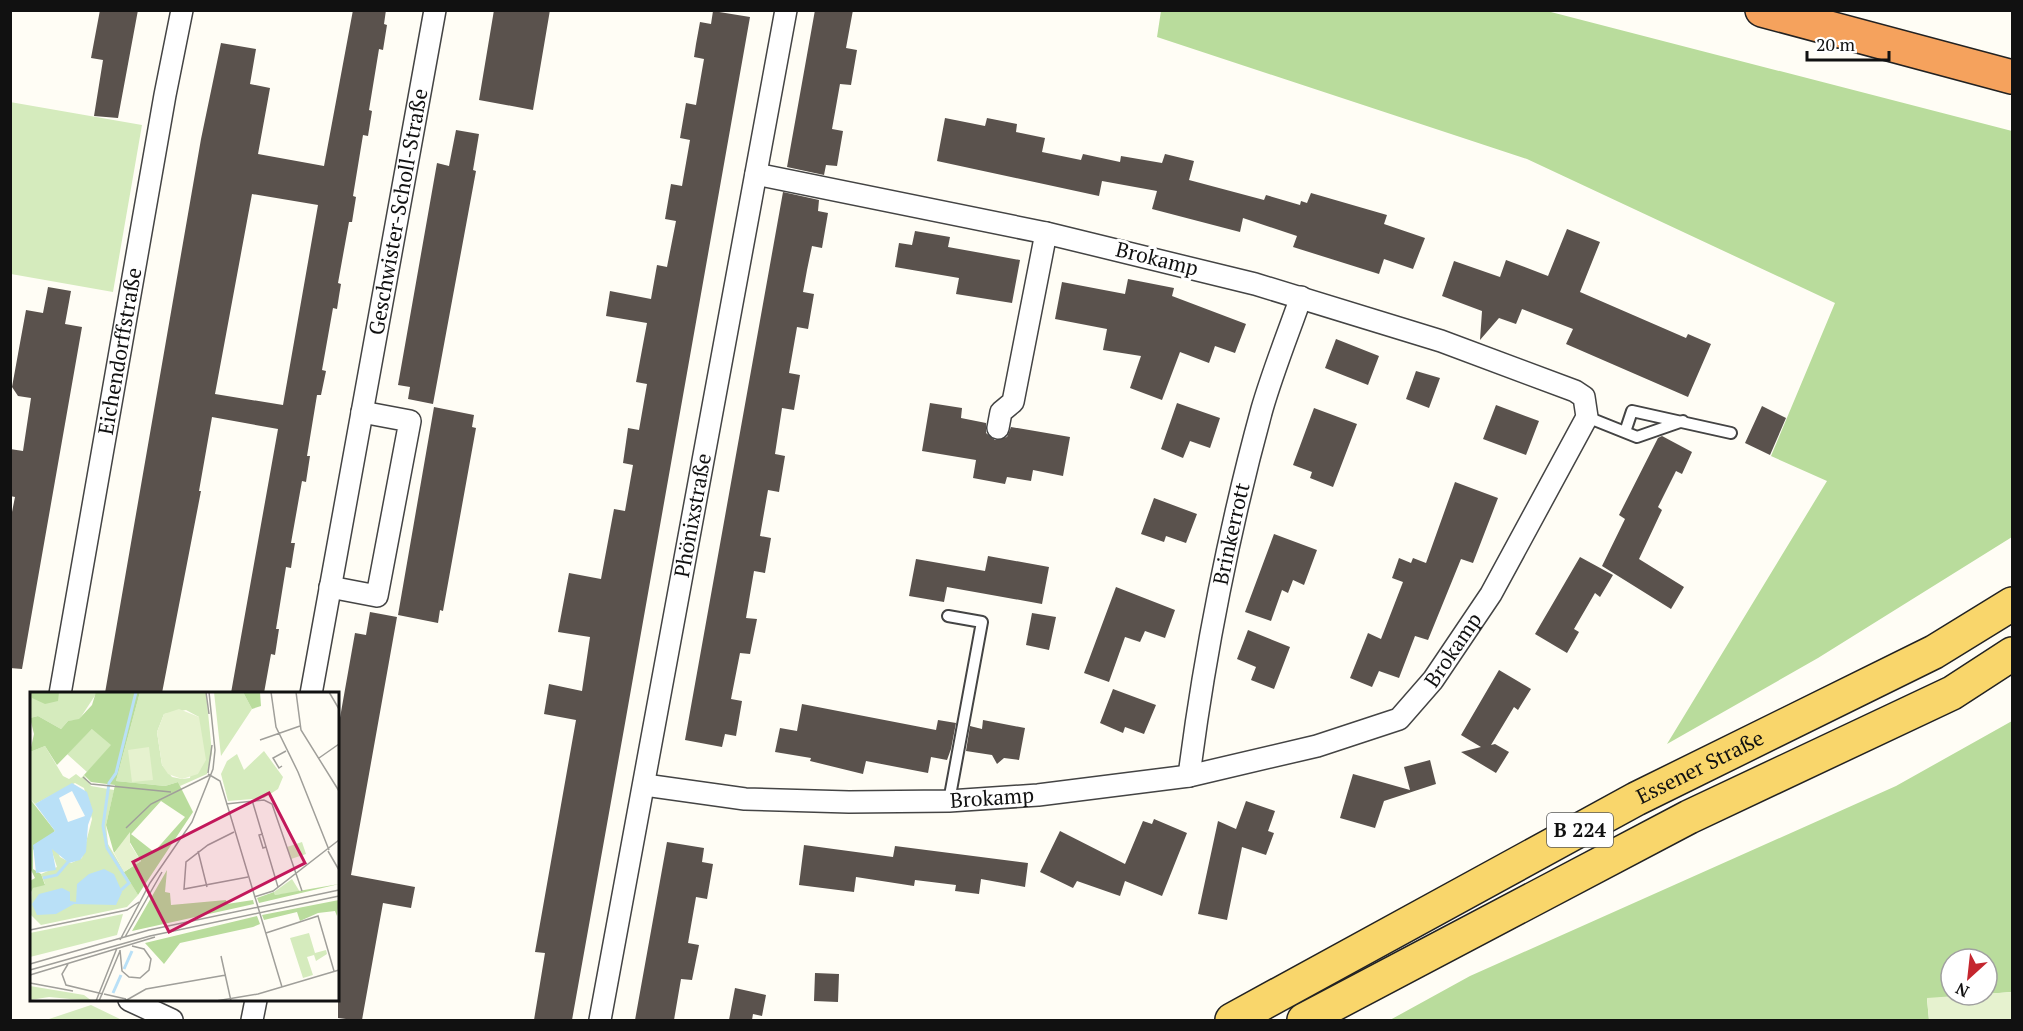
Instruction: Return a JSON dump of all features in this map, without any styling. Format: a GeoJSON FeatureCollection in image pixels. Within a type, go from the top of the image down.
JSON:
{"type":"FeatureCollection","features":[{"type":"Feature","properties":{"kind":"highway"},"geometry":{"type":"LineString","coordinates":[[1762,10],[2013,76]]}},
{"type":"Feature","properties":{"kind":"main road","name":"Essener Straße"},"geometry":{"type":"LineString","coordinates":[[1232,1020],[1636,799],[1934,652],[2013,604]]}},
{"type":"Feature","properties":{"kind":"main road","name":"Essener Straße"},"geometry":{"type":"LineString","coordinates":[[1305,1020],[1689,817],[1952,693],[2013,654]]}},
{"type":"Feature","properties":{"kind":"street","name":"Eichendorffstraße"},"geometry":{"type":"LineString","coordinates":[[60,692],[182,10]]}},
{"type":"Feature","properties":{"kind":"street","name":"Geschwister-Scholl-Straße"},"geometry":{"type":"LineString","coordinates":[[311,692],[435,10]]}},
{"type":"Feature","properties":{"kind":"street","name":"Phönixstraße"},"geometry":{"type":"LineString","coordinates":[[600,1020],[645,786],[786,10]]}},
{"type":"Feature","properties":{"kind":"street","name":"Brokamp"},"geometry":{"type":"LineString","coordinates":[[645,786],[745,799],[849,802],[949,801],[1038,795],[1189,776],[1317,746],[1399,719],[1432,680],[1491,594],[1587,417],[1584,397],[1575,391],[1441,341],[1300,297],[1046,232],[756,174]]}},
{"type":"Feature","properties":{"kind":"street"},"geometry":{"type":"LineString","coordinates":[[998,428],[1001,412],[1013,402],[1046,232]]}},
{"type":"Feature","properties":{"kind":"street","name":"Brinkerrott"},"geometry":{"type":"LineString","coordinates":[[1189,776],[1196,722],[1230,544],[1262,408],[1300,297]]}},
{"type":"Feature","properties":{"kind":"street"},"geometry":{"type":"LineString","coordinates":[[330,587],[377,596],[410,421],[362,412]]}},
{"type":"Feature","properties":{"kind":"street"},"geometry":{"type":"LineString","coordinates":[[133,1001],[172,1020]]}},
{"type":"Feature","properties":{"kind":"street"},"geometry":{"type":"LineString","coordinates":[[252,1020],[256,1001]]}},
{"type":"Feature","properties":{"kind":"lane"},"geometry":{"type":"LineString","coordinates":[[1624,432],[1632,411],[1731,433]]}},
{"type":"Feature","properties":{"kind":"lane"},"geometry":{"type":"LineString","coordinates":[[1587,417],[1637,437],[1683,421]]}},
{"type":"Feature","properties":{"kind":"lane"},"geometry":{"type":"LineString","coordinates":[[948,616],[982,622],[949,801]]}},
{"type":"Feature","properties":{"kind":"green space"},"geometry":{"type":"Polygon","coordinates":[[[1161,11],[1547,11],[2012,131],[2012,537],[1818,658],[1667,744],[1827,481],[1771,456],[1835,303],[1527,159],[1157,37],[1161,11]]]}},
{"type":"Feature","properties":{"kind":"green space"},"geometry":{"type":"Polygon","coordinates":[[[10,102],[142,125],[113,292],[11,274],[10,102]]]}},
{"type":"Feature","properties":{"kind":"green space"},"geometry":{"type":"Polygon","coordinates":[[[2012,721],[2012,992],[1999,993],[1999,947],[1939,947],[1939,998],[1927,999],[1929,1020],[1390,1020],[1470,976],[1896,786],[2012,721]]]}},
{"type":"Feature","properties":{"kind":"green space"},"geometry":{"type":"Polygon","coordinates":[[[2012,992],[2012,1020],[1929,1020],[1927,998],[1939,997],[1939,1007],[1999,1007],[1999,993],[2012,992]]]}},
{"type":"Feature","properties":{"kind":"green space"},"geometry":{"type":"Polygon","coordinates":[[[91,1005],[122,1020],[46,1020],[91,1005]]]}},
{"type":"Feature","properties":{"kind":"building"},"geometry":{"type":"Polygon","coordinates":[[[100,10],[138,10],[118,118],[94,116],[103,60],[91,58],[100,10]]]}},
{"type":"Feature","properties":{"kind":"building"},"geometry":{"type":"Polygon","coordinates":[[[353,10],[386,10],[384,24],[387,25],[383,50],[379,49],[369,110],[372,111],[368,136],[363,135],[353,196],[356,197],[352,222],[349,222],[338,283],[341,284],[337,309],[333,308],[322,370],[326,371],[321,395],[317,395],[307,456],[310,456],[306,482],[302,481],[291,543],[295,543],[291,568],[286,567],[276,629],[279,629],[275,655],[271,654],[264,692],[231,692],[278,429],[212,417],[199,491],[201,491],[162,692],[105,692],[201,139],[221,43],[256,49],[250,84],[270,88],[258,154],[324,166],[353,10]],[[252,194],[215,394],[283,405],[318,205],[252,194]]]}},
{"type":"Feature","properties":{"kind":"building"},"geometry":{"type":"Polygon","coordinates":[[[494,10],[550,10],[533,110],[479,100],[494,10]]]}},
{"type":"Feature","properties":{"kind":"building"},"geometry":{"type":"Polygon","coordinates":[[[815,10],[853,10],[846,48],[857,50],[851,85],[840,84],[832,129],[843,131],[837,166],[826,165],[824,175],[787,167],[815,10]]]}},
{"type":"Feature","properties":{"kind":"building"},"geometry":{"type":"Polygon","coordinates":[[[713,11],[750,17],[624,729],[572,1020],[534,1020],[545,953],[535,952],[576,720],[544,714],[549,684],[582,691],[590,637],[558,632],[569,573],[601,579],[614,509],[625,511],[633,465],[623,463],[628,428],[639,430],[647,384],[636,382],[647,323],[606,316],[610,291],[651,299],[657,265],[667,267],[676,221],[665,219],[671,184],[682,186],[690,140],[680,138],[686,103],[696,105],[704,59],[694,57],[696,44],[700,22],[711,24],[713,11]]]}},
{"type":"Feature","properties":{"kind":"building"},"geometry":{"type":"Polygon","coordinates":[[[945,118],[985,126],[987,118],[1017,124],[1016,132],[1045,138],[1042,152],[1081,160],[1083,154],[1120,162],[1121,156],[1162,163],[1165,154],[1194,161],[1189,180],[1264,200],[1266,195],[1300,205],[1301,201],[1307,203],[1311,193],[1387,215],[1384,224],[1425,238],[1413,269],[1384,259],[1379,274],[1293,247],[1297,236],[1243,218],[1240,232],[1152,209],[1157,191],[1102,181],[1099,196],[937,161],[945,118]]]}},
{"type":"Feature","properties":{"kind":"building"},"geometry":{"type":"Polygon","coordinates":[[[456,130],[479,134],[473,170],[476,171],[433,404],[408,399],[410,387],[398,385],[437,163],[449,166],[456,130]]]}},
{"type":"Feature","properties":{"kind":"building"},"geometry":{"type":"Polygon","coordinates":[[[783,192],[819,200],[818,211],[828,213],[822,248],[812,246],[803,292],[814,294],[808,329],[797,327],[789,373],[800,375],[794,410],[782,408],[775,454],[785,456],[779,492],[768,490],[760,536],[771,538],[765,573],[754,571],[746,618],[757,619],[750,654],[740,653],[731,699],[742,701],[736,736],[725,734],[722,747],[685,740],[783,192]]]}},
{"type":"Feature","properties":{"kind":"building"},"geometry":{"type":"Polygon","coordinates":[[[1567,229],[1600,242],[1580,292],[1686,338],[1688,334],[1711,344],[1688,397],[1566,344],[1573,329],[1522,309],[1516,324],[1499,318],[1480,340],[1482,311],[1442,296],[1454,261],[1500,277],[1506,260],[1548,276],[1567,229]]]}},
{"type":"Feature","properties":{"kind":"building"},"geometry":{"type":"Polygon","coordinates":[[[915,231],[950,237],[948,247],[1020,260],[1012,303],[956,294],[959,278],[895,267],[899,243],[912,245],[915,231]]]}},
{"type":"Feature","properties":{"kind":"building"},"geometry":{"type":"Polygon","coordinates":[[[1128,279],[1174,288],[1172,296],[1246,324],[1235,353],[1215,346],[1209,363],[1180,352],[1162,400],[1130,388],[1141,356],[1103,350],[1107,329],[1055,319],[1062,282],[1125,294],[1128,279]]]}},
{"type":"Feature","properties":{"kind":"building"},"geometry":{"type":"Polygon","coordinates":[[[48,287],[71,291],[65,324],[82,327],[22,669],[10,668],[10,522],[15,497],[10,496],[10,449],[23,451],[31,398],[18,396],[12,387],[26,310],[43,313],[48,287]]]}},
{"type":"Feature","properties":{"kind":"building"},"geometry":{"type":"Polygon","coordinates":[[[1336,339],[1379,356],[1368,385],[1325,368],[1336,339]]]}},
{"type":"Feature","properties":{"kind":"building"},"geometry":{"type":"Polygon","coordinates":[[[1416,371],[1440,378],[1429,408],[1406,399],[1416,371]]]}},
{"type":"Feature","properties":{"kind":"building"},"geometry":{"type":"Polygon","coordinates":[[[930,403],[962,408],[961,418],[986,423],[986,433],[995,440],[1007,437],[1011,427],[1070,437],[1063,476],[1033,470],[1031,481],[1007,477],[1005,484],[973,478],[976,460],[922,451],[930,403]]]}},
{"type":"Feature","properties":{"kind":"building"},"geometry":{"type":"Polygon","coordinates":[[[1177,403],[1220,418],[1210,448],[1190,441],[1183,458],[1161,449],[1177,403]]]}},
{"type":"Feature","properties":{"kind":"building"},"geometry":{"type":"Polygon","coordinates":[[[1496,405],[1539,421],[1526,455],[1483,439],[1496,405]]]}},
{"type":"Feature","properties":{"kind":"building"},"geometry":{"type":"Polygon","coordinates":[[[1762,406],[1786,418],[1770,455],[1745,443],[1762,406]]]}},
{"type":"Feature","properties":{"kind":"building"},"geometry":{"type":"Polygon","coordinates":[[[434,407],[474,415],[472,427],[476,428],[443,611],[440,610],[438,623],[398,615],[434,407]]]}},
{"type":"Feature","properties":{"kind":"building"},"geometry":{"type":"Polygon","coordinates":[[[1314,408],[1357,424],[1333,487],[1310,478],[1312,472],[1293,465],[1314,408]]]}},
{"type":"Feature","properties":{"kind":"building"},"geometry":{"type":"Polygon","coordinates":[[[1662,436],[1692,452],[1682,474],[1676,471],[1658,507],[1662,510],[1639,559],[1684,587],[1671,609],[1602,566],[1625,519],[1619,515],[1658,438],[1662,436]]]}},
{"type":"Feature","properties":{"kind":"building"},"geometry":{"type":"Polygon","coordinates":[[[1455,482],[1498,498],[1473,563],[1461,559],[1428,640],[1415,636],[1399,678],[1379,671],[1372,687],[1350,678],[1368,633],[1381,639],[1403,582],[1392,578],[1399,558],[1411,563],[1413,558],[1426,563],[1455,482]]]}},
{"type":"Feature","properties":{"kind":"building"},"geometry":{"type":"Polygon","coordinates":[[[1154,498],[1197,514],[1186,543],[1166,536],[1164,542],[1141,534],[1154,498]]]}},
{"type":"Feature","properties":{"kind":"building"},"geometry":{"type":"Polygon","coordinates":[[[1274,534],[1317,550],[1304,585],[1293,580],[1288,593],[1282,590],[1271,621],[1245,612],[1274,534]]]}},
{"type":"Feature","properties":{"kind":"building"},"geometry":{"type":"Polygon","coordinates":[[[988,556],[1049,567],[1042,604],[947,587],[944,602],[909,596],[916,559],[985,571],[988,556]]]}},
{"type":"Feature","properties":{"kind":"building"},"geometry":{"type":"Polygon","coordinates":[[[1580,557],[1613,575],[1600,597],[1595,593],[1574,629],[1579,632],[1567,653],[1535,634],[1580,557]]]}},
{"type":"Feature","properties":{"kind":"building"},"geometry":{"type":"Polygon","coordinates":[[[1116,587],[1175,610],[1165,638],[1145,631],[1140,642],[1125,637],[1109,682],[1084,673],[1116,587]]]}},
{"type":"Feature","properties":{"kind":"building"},"geometry":{"type":"Polygon","coordinates":[[[370,612],[397,617],[351,875],[415,887],[411,908],[383,903],[362,1020],[354,1020],[338,1018],[339,723],[355,633],[366,635],[370,612]]]}},
{"type":"Feature","properties":{"kind":"building"},"geometry":{"type":"Polygon","coordinates":[[[1032,613],[1056,617],[1049,650],[1026,645],[1032,613]]]}},
{"type":"Feature","properties":{"kind":"building"},"geometry":{"type":"Polygon","coordinates":[[[1248,630],[1290,647],[1274,689],[1251,680],[1256,667],[1237,659],[1248,630]]]}},
{"type":"Feature","properties":{"kind":"building"},"geometry":{"type":"Polygon","coordinates":[[[1499,670],[1531,689],[1518,710],[1514,707],[1491,745],[1495,744],[1509,752],[1496,773],[1461,752],[1481,747],[1461,735],[1499,670]]]}},
{"type":"Feature","properties":{"kind":"building"},"geometry":{"type":"Polygon","coordinates":[[[1113,689],[1156,705],[1144,734],[1125,727],[1123,733],[1100,723],[1113,689]]]}},
{"type":"Feature","properties":{"kind":"building"},"geometry":{"type":"Polygon","coordinates":[[[802,704],[936,730],[938,720],[956,723],[951,749],[947,760],[931,757],[928,773],[866,761],[863,774],[810,761],[811,758],[775,752],[780,728],[797,731],[802,704]]]}},
{"type":"Feature","properties":{"kind":"building"},"geometry":{"type":"Polygon","coordinates":[[[983,720],[1025,728],[1019,760],[1004,758],[997,764],[992,755],[966,751],[970,726],[982,729],[983,720]]]}},
{"type":"Feature","properties":{"kind":"building"},"geometry":{"type":"Polygon","coordinates":[[[1430,760],[1436,784],[1384,801],[1375,828],[1340,818],[1353,774],[1410,790],[1404,767],[1430,760]]]}},
{"type":"Feature","properties":{"kind":"building"},"geometry":{"type":"Polygon","coordinates":[[[1246,801],[1275,811],[1268,831],[1274,833],[1266,855],[1242,847],[1227,920],[1198,914],[1218,821],[1236,829],[1246,801]]]}},
{"type":"Feature","properties":{"kind":"building"},"geometry":{"type":"Polygon","coordinates":[[[1154,819],[1187,833],[1162,896],[1125,881],[1120,896],[1077,881],[1073,888],[1040,872],[1060,831],[1125,864],[1143,821],[1152,824],[1154,819]]]}},
{"type":"Feature","properties":{"kind":"building"},"geometry":{"type":"Polygon","coordinates":[[[667,842],[704,848],[702,862],[713,864],[707,899],[696,897],[688,943],[699,945],[692,980],[681,979],[674,1020],[635,1020],[667,842]]]}},
{"type":"Feature","properties":{"kind":"building"},"geometry":{"type":"Polygon","coordinates":[[[804,845],[893,857],[895,846],[1028,863],[1025,887],[981,879],[979,894],[955,891],[956,885],[915,880],[914,886],[856,877],[854,892],[799,885],[804,845]]]}},
{"type":"Feature","properties":{"kind":"building"},"geometry":{"type":"Polygon","coordinates":[[[815,973],[839,974],[838,1002],[814,1001],[815,973]]]}},
{"type":"Feature","properties":{"kind":"building"},"geometry":{"type":"Polygon","coordinates":[[[735,988],[766,995],[762,1016],[753,1014],[752,1020],[729,1020],[735,988]]]}}]}
